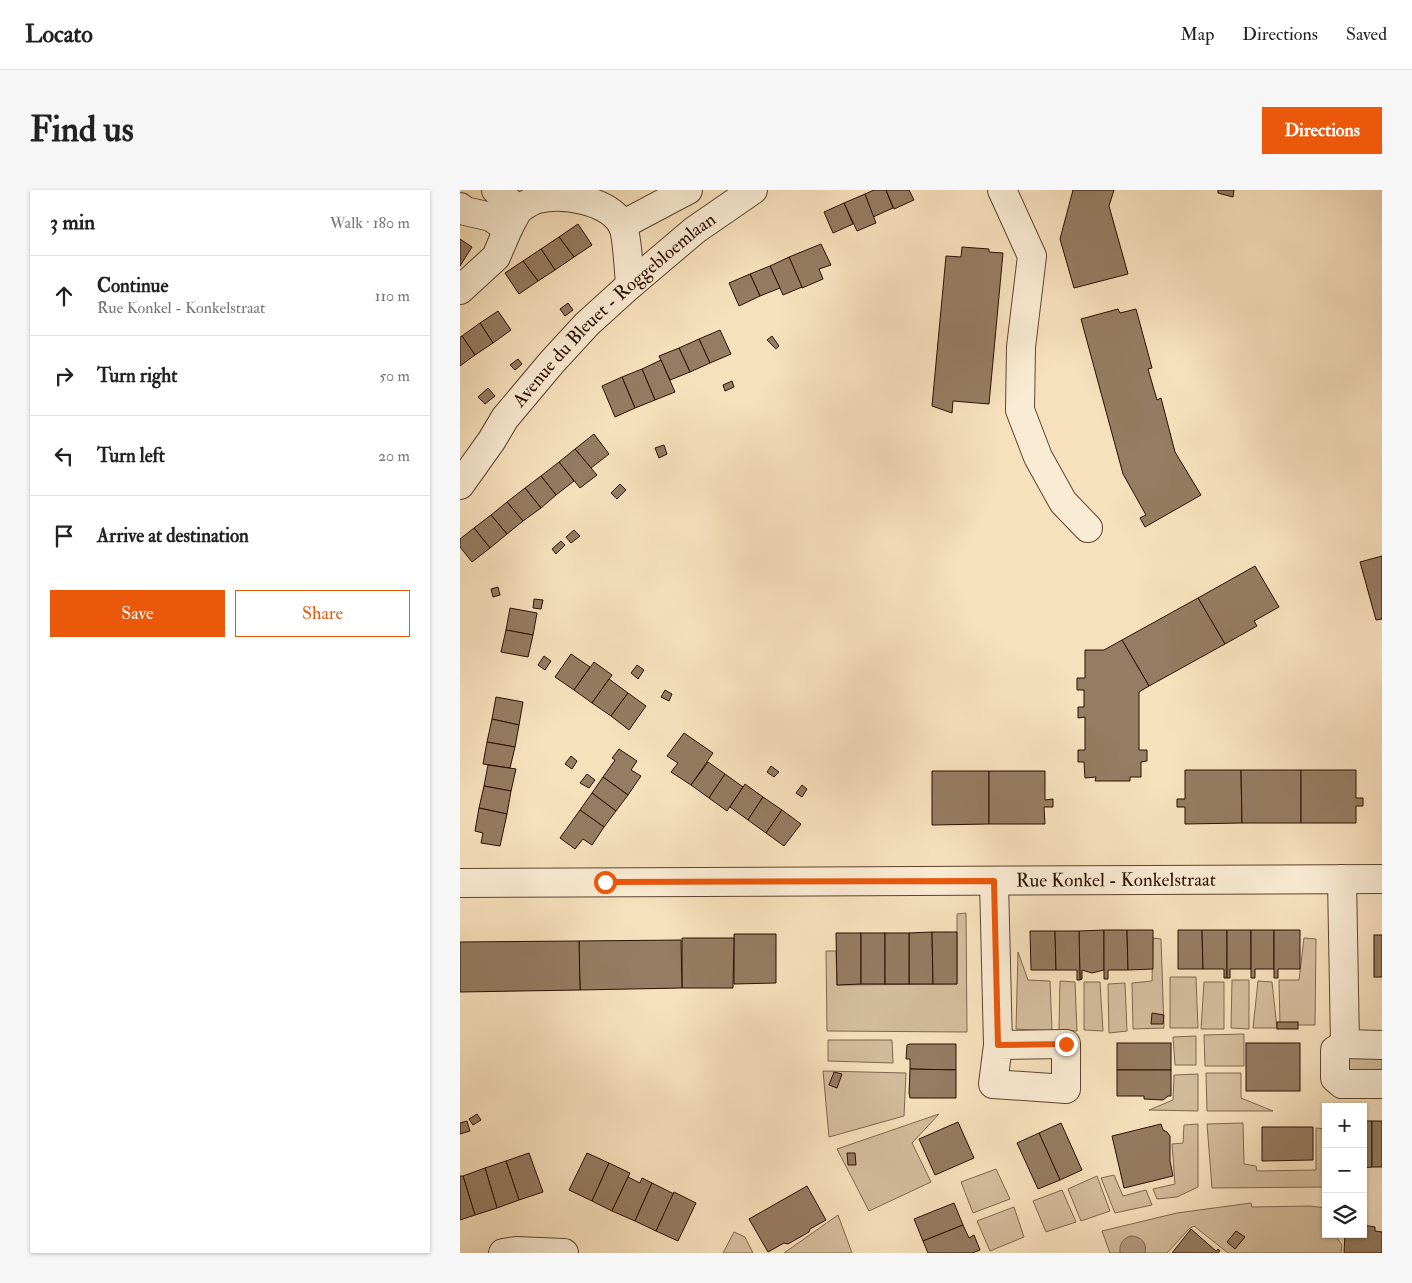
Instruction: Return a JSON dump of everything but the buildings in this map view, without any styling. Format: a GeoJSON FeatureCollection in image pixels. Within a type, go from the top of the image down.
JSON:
{"type":"FeatureCollection","features":[{"type":"Feature","properties":{"kind":"street"},"geometry":{"type":"LineString","coordinates":[[496,190],[525,207]]}},
{"type":"Feature","properties":{"kind":"street","name":"Avenue du Bleuet - Roggebloemlaan"},"geometry":{"type":"LineString","coordinates":[[622,225],[688,190]]}},
{"type":"Feature","properties":{"kind":"street","name":"Avenue du Bleuet - Roggebloemlaan"},"geometry":{"type":"LineString","coordinates":[[460,485],[505,418],[587,324],[695,230],[753,190]]}},
{"type":"Feature","properties":{"kind":"street"},"geometry":{"type":"LineString","coordinates":[[1002,190],[1032,256],[1022,347],[1020,410],[1038,456],[1063,502],[1088,528]]}},
{"type":"Feature","properties":{"kind":"street"},"geometry":{"type":"LineString","coordinates":[[460,206],[465,211],[491,217],[525,207],[580,199],[592,202],[604,208],[622,225],[630,285]]}},
{"type":"Feature","properties":{"kind":"street"},"geometry":{"type":"LineString","coordinates":[[460,290],[496,256],[525,207]]}},
{"type":"Feature","properties":{"kind":"street","name":"Avenue du Bleuet - Roggebloemlaan"},"geometry":{"type":"LineString","coordinates":[[460,451],[505,418]]}},
{"type":"Feature","properties":{"kind":"street"},"geometry":{"type":"LineString","coordinates":[[1342,879],[1345,1044]]}},
{"type":"Feature","properties":{"kind":"street","name":"Rue Konkel - Konkelstraat"},"geometry":{"type":"LineString","coordinates":[[460,883],[1382,879]]}},
{"type":"Feature","properties":{"kind":"street"},"geometry":{"type":"LineString","coordinates":[[994,881],[998,1045]]}},
{"type":"Feature","properties":{"kind":"street"},"geometry":{"type":"LineString","coordinates":[[1382,1045],[1345,1044],[1335,1050],[1335,1078],[1342,1084],[1382,1084]]}},
{"type":"Feature","properties":{"kind":"street"},"geometry":{"type":"LineString","coordinates":[[503,1253],[516,1251],[564,1253]]}},
{"type":"Feature","properties":{"kind":"shaded area"},"geometry":{"type":"Polygon","coordinates":[[[966,913],[967,1032],[827,1031],[826,951],[836,951],[837,985],[957,984],[957,914],[966,913]]]}},
{"type":"Feature","properties":{"kind":"shaded area"},"geometry":{"type":"Polygon","coordinates":[[[1153,938],[1161,939],[1164,1028],[1133,1029],[1132,983],[1152,981],[1153,938]]]}},
{"type":"Feature","properties":{"kind":"shaded area"},"geometry":{"type":"Polygon","coordinates":[[[1304,938],[1316,939],[1315,1025],[1280,1025],[1279,980],[1299,980],[1304,938]]]}},
{"type":"Feature","properties":{"kind":"shaded area"},"geometry":{"type":"Polygon","coordinates":[[[1018,952],[1028,980],[1050,981],[1052,1031],[1016,1029],[1018,952]]]}},
{"type":"Feature","properties":{"kind":"shaded area"},"geometry":{"type":"Polygon","coordinates":[[[1170,977],[1196,977],[1198,1028],[1170,1028],[1170,977]]]}},
{"type":"Feature","properties":{"kind":"shaded area"},"geometry":{"type":"Polygon","coordinates":[[[1232,980],[1249,980],[1249,1029],[1231,1028],[1232,980]]]}},
{"type":"Feature","properties":{"kind":"shaded area"},"geometry":{"type":"Polygon","coordinates":[[[1060,981],[1075,982],[1077,1031],[1059,1030],[1060,981]]]}},
{"type":"Feature","properties":{"kind":"shaded area"},"geometry":{"type":"Polygon","coordinates":[[[1258,981],[1272,982],[1277,1028],[1253,1028],[1258,981]]]}},
{"type":"Feature","properties":{"kind":"shaded area"},"geometry":{"type":"Polygon","coordinates":[[[1084,982],[1100,982],[1103,1031],[1084,1030],[1084,982]]]}},
{"type":"Feature","properties":{"kind":"shaded area"},"geometry":{"type":"Polygon","coordinates":[[[1204,982],[1224,982],[1224,1029],[1201,1029],[1204,982]]]}},
{"type":"Feature","properties":{"kind":"shaded area"},"geometry":{"type":"Polygon","coordinates":[[[1125,983],[1127,1031],[1109,1033],[1108,984],[1125,983]]]}},
{"type":"Feature","properties":{"kind":"shaded area"},"geometry":{"type":"Polygon","coordinates":[[[1244,1034],[1244,1066],[1205,1066],[1204,1035],[1244,1034]]]}},
{"type":"Feature","properties":{"kind":"shaded area"},"geometry":{"type":"Polygon","coordinates":[[[1196,1036],[1196,1065],[1175,1065],[1173,1037],[1196,1036]]]}},
{"type":"Feature","properties":{"kind":"shaded area"},"geometry":{"type":"Polygon","coordinates":[[[828,1040],[892,1040],[893,1063],[828,1061],[828,1040]]]}},
{"type":"Feature","properties":{"kind":"shaded area"},"geometry":{"type":"Polygon","coordinates":[[[1382,1051],[1382,1079],[1352,1079],[1343,1059],[1347,1055],[1382,1051]]]}},
{"type":"Feature","properties":{"kind":"shaded area"},"geometry":{"type":"Polygon","coordinates":[[[823,1071],[906,1073],[904,1116],[829,1137],[823,1071]]]}},
{"type":"Feature","properties":{"kind":"shaded area"},"geometry":{"type":"Polygon","coordinates":[[[1206,1073],[1241,1073],[1241,1098],[1273,1111],[1207,1111],[1206,1073]]]}},
{"type":"Feature","properties":{"kind":"shaded area"},"geometry":{"type":"Polygon","coordinates":[[[1198,1074],[1198,1111],[1149,1110],[1173,1100],[1174,1075],[1198,1074]]]}},
{"type":"Feature","properties":{"kind":"shaded area"},"geometry":{"type":"Polygon","coordinates":[[[939,1114],[912,1143],[931,1182],[869,1211],[837,1149],[939,1114]]]}},
{"type":"Feature","properties":{"kind":"shaded area"},"geometry":{"type":"Polygon","coordinates":[[[1243,1123],[1244,1164],[1256,1166],[1257,1171],[1316,1170],[1316,1128],[1322,1129],[1322,1187],[1212,1188],[1207,1124],[1243,1123]]]}},
{"type":"Feature","properties":{"kind":"shaded area"},"geometry":{"type":"Polygon","coordinates":[[[1198,1124],[1198,1187],[1177,1197],[1157,1199],[1153,1189],[1175,1184],[1172,1144],[1183,1143],[1184,1125],[1198,1124]]]}},
{"type":"Feature","properties":{"kind":"shaded area"},"geometry":{"type":"Polygon","coordinates":[[[996,1169],[1010,1199],[973,1213],[961,1182],[996,1169]]]}},
{"type":"Feature","properties":{"kind":"shaded area"},"geometry":{"type":"Polygon","coordinates":[[[1114,1175],[1123,1196],[1146,1190],[1152,1205],[1115,1213],[1101,1178],[1114,1175]]]}},
{"type":"Feature","properties":{"kind":"shaded area"},"geometry":{"type":"Polygon","coordinates":[[[1097,1176],[1110,1211],[1081,1221],[1068,1189],[1097,1176]]]}},
{"type":"Feature","properties":{"kind":"shaded area"},"geometry":{"type":"Polygon","coordinates":[[[1062,1190],[1076,1222],[1046,1232],[1033,1201],[1062,1190]]]}},
{"type":"Feature","properties":{"kind":"shaded area"},"geometry":{"type":"Polygon","coordinates":[[[1251,1203],[1252,1207],[1322,1208],[1322,1238],[1337,1238],[1342,1245],[1341,1253],[1228,1253],[1194,1226],[1167,1253],[1110,1253],[1102,1231],[1177,1213],[1251,1203]]]}},
{"type":"Feature","properties":{"kind":"shaded area"},"geometry":{"type":"Polygon","coordinates":[[[1014,1207],[1024,1237],[990,1251],[977,1221],[1014,1207]]]}},
{"type":"Feature","properties":{"kind":"shaded area"},"geometry":{"type":"Polygon","coordinates":[[[838,1215],[852,1253],[784,1253],[838,1215]]]}},
{"type":"Feature","properties":{"kind":"shaded area"},"geometry":{"type":"Polygon","coordinates":[[[734,1232],[745,1237],[753,1253],[723,1253],[734,1232]]]}},
{"type":"Feature","properties":{"kind":"shaded area"},"geometry":{"type":"Polygon","coordinates":[[[1131,1236],[1143,1241],[1145,1253],[1120,1253],[1122,1242],[1131,1236]]]}},
{"type":"Feature","properties":{"kind":"route"},"geometry":{"type":"LineString","coordinates":[[605,882],[994,881],[998,1045],[1066,1044]]}}]}
